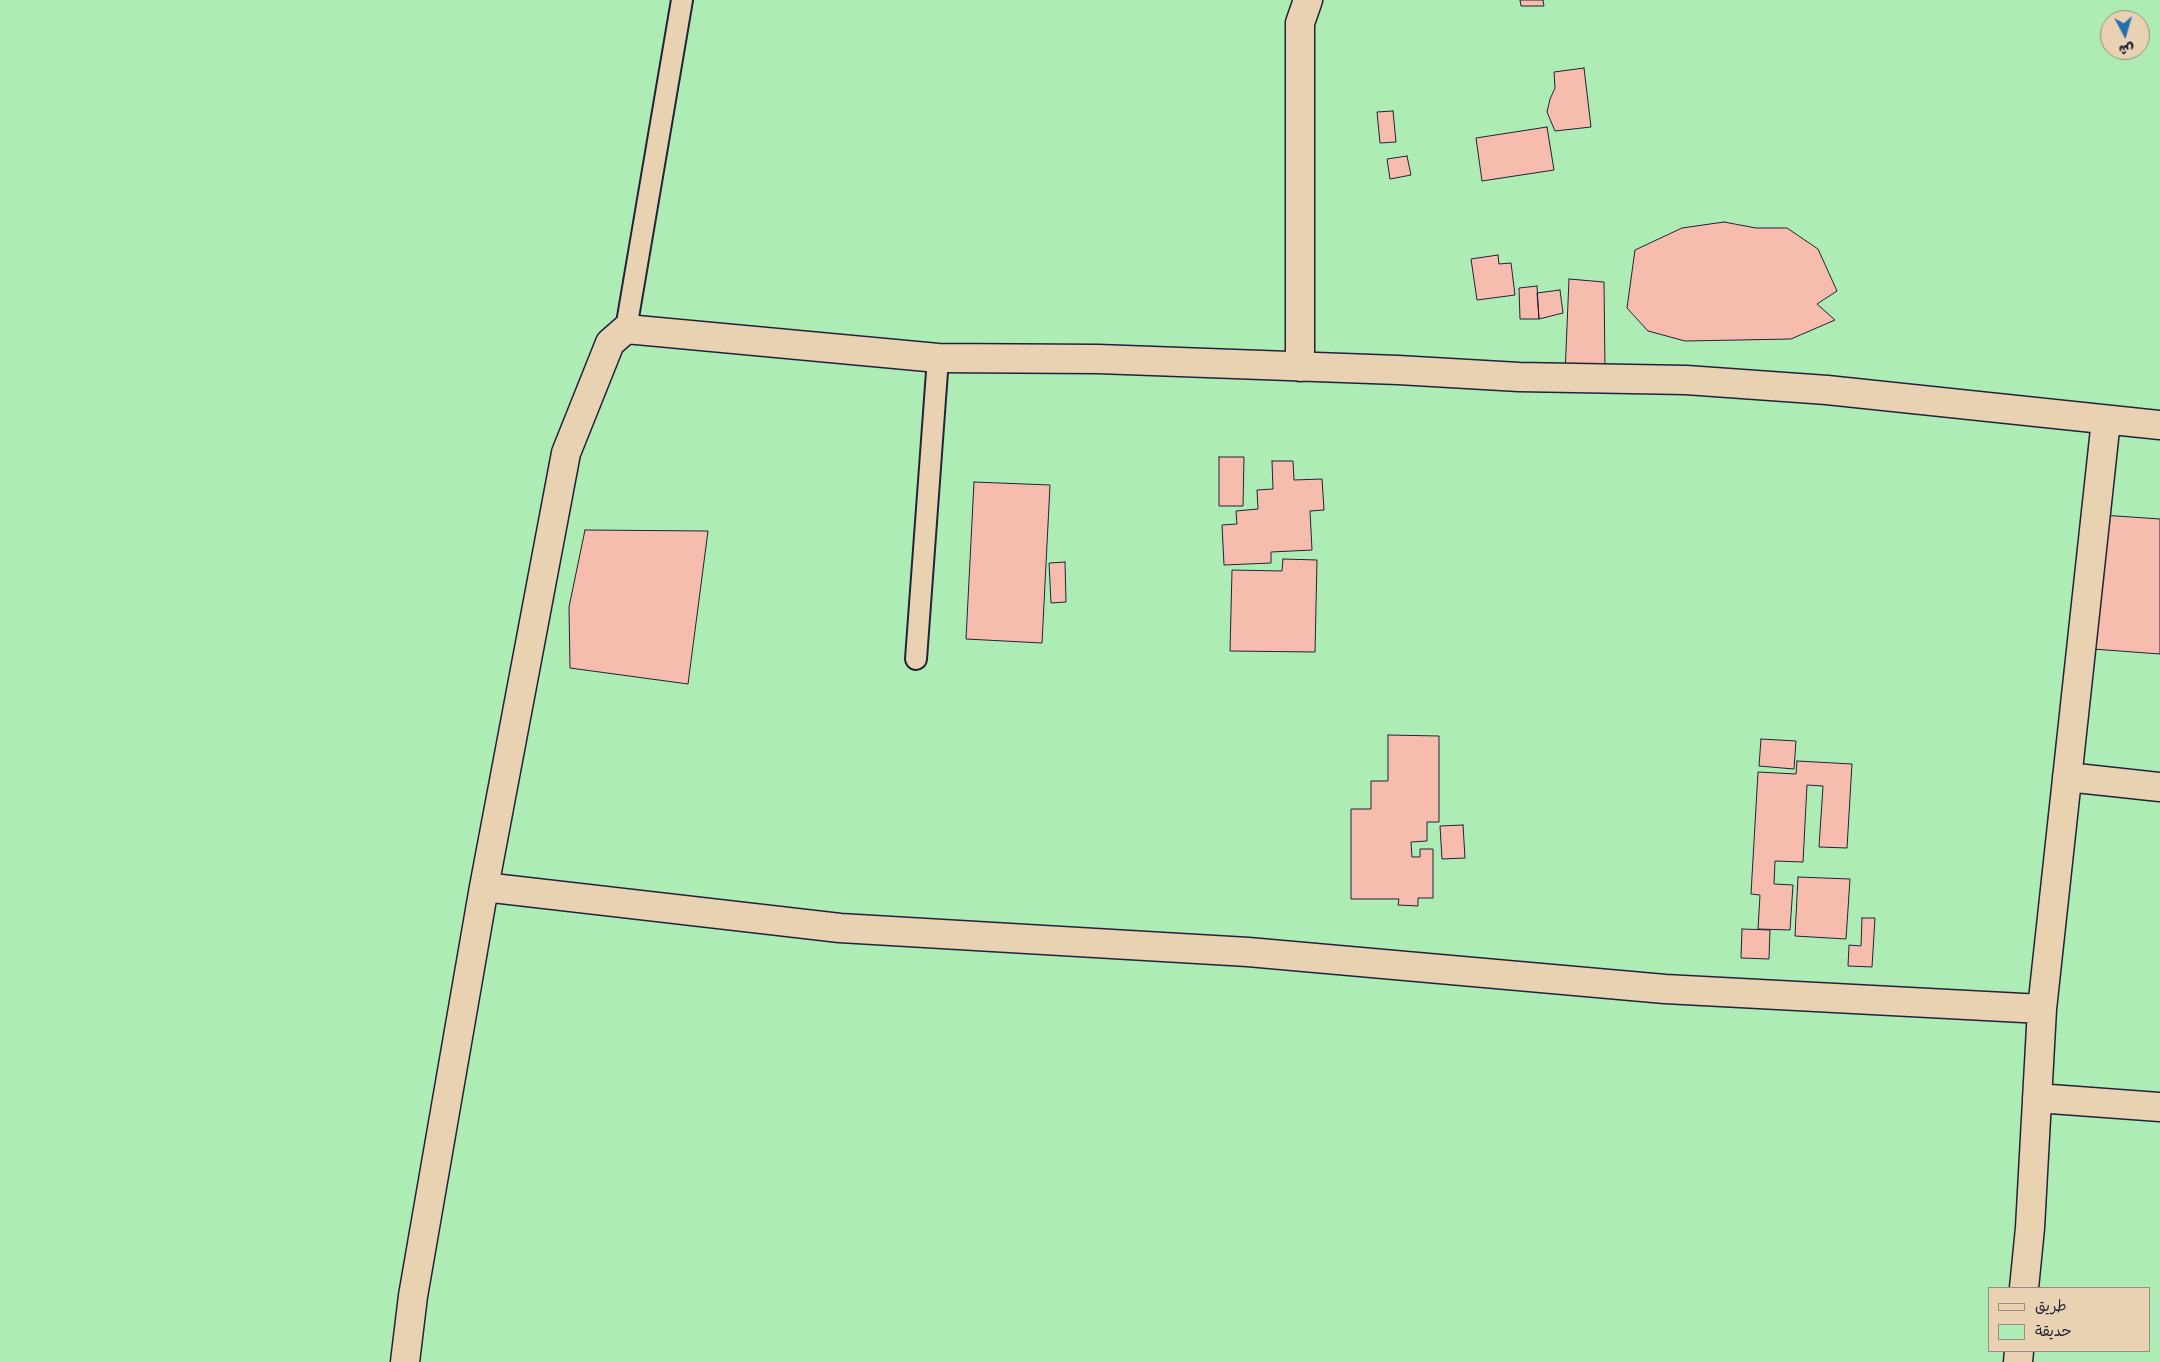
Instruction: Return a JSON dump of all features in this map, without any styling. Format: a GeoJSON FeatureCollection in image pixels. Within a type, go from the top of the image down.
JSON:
{"type":"FeatureCollection","features":[{"type":"Feature","properties":{"kind":"street"},"geometry":{"type":"LineString","coordinates":[[1300,367],[1300,23],[1308,0]]}},
{"type":"Feature","properties":{"kind":"street"},"geometry":{"type":"LineString","coordinates":[[406,1362],[413,1296],[484,887],[566,453],[610,343],[626,329],[938,358],[1098,359],[1398,370],[1520,377],[1686,380],[1827,390],[2160,425]]}},
{"type":"Feature","properties":{"kind":"street"},"geometry":{"type":"LineString","coordinates":[[2024,1287],[2042,1009],[2106,420]]}},
{"type":"Feature","properties":{"kind":"street"},"geometry":{"type":"LineString","coordinates":[[2067,777],[2160,787]]}},
{"type":"Feature","properties":{"kind":"street"},"geometry":{"type":"LineString","coordinates":[[484,887],[840,928],[1248,952],[1666,989],[2042,1009]]}},
{"type":"Feature","properties":{"kind":"street"},"geometry":{"type":"LineString","coordinates":[[2037,1098],[2160,1107]]}},
{"type":"Feature","properties":{"kind":"lane"},"geometry":{"type":"LineString","coordinates":[[626,329],[682,0]]}},
{"type":"Feature","properties":{"kind":"lane"},"geometry":{"type":"LineString","coordinates":[[916,659],[938,358]]}},
{"type":"Feature","properties":{"kind":"green space"},"geometry":{"type":"Polygon","coordinates":[[[0,0],[2160,0],[2160,1362],[0,1362],[0,0]]]}},
{"type":"Feature","properties":{"kind":"building"},"geometry":{"type":"Polygon","coordinates":[[[1520,0],[1543,0],[1544,6],[1521,6],[1520,0]]]}},
{"type":"Feature","properties":{"kind":"building"},"geometry":{"type":"Polygon","coordinates":[[[1584,68],[1591,127],[1555,131],[1547,112],[1555,88],[1554,72],[1584,68]]]}},
{"type":"Feature","properties":{"kind":"building"},"geometry":{"type":"Polygon","coordinates":[[[1393,111],[1396,142],[1380,143],[1377,112],[1393,111]]]}},
{"type":"Feature","properties":{"kind":"building"},"geometry":{"type":"Polygon","coordinates":[[[1547,127],[1554,170],[1482,181],[1476,138],[1547,127]]]}},
{"type":"Feature","properties":{"kind":"building"},"geometry":{"type":"Polygon","coordinates":[[[1407,156],[1411,175],[1390,179],[1387,159],[1407,156]]]}},
{"type":"Feature","properties":{"kind":"building"},"geometry":{"type":"Polygon","coordinates":[[[1724,222],[1756,228],[1787,228],[1818,249],[1837,291],[1817,304],[1835,320],[1791,339],[1685,341],[1648,331],[1627,308],[1635,250],[1682,228],[1724,222]]]}},
{"type":"Feature","properties":{"kind":"building"},"geometry":{"type":"Polygon","coordinates":[[[1498,255],[1499,264],[1511,263],[1515,295],[1477,300],[1471,259],[1498,255]]]}},
{"type":"Feature","properties":{"kind":"building"},"geometry":{"type":"Polygon","coordinates":[[[1569,279],[1604,282],[1605,372],[1565,374],[1569,279]]]}},
{"type":"Feature","properties":{"kind":"building"},"geometry":{"type":"Polygon","coordinates":[[[1537,286],[1539,319],[1520,319],[1519,288],[1537,286]]]}},
{"type":"Feature","properties":{"kind":"building"},"geometry":{"type":"Polygon","coordinates":[[[1560,290],[1563,313],[1539,319],[1537,293],[1560,290]]]}},
{"type":"Feature","properties":{"kind":"building"},"geometry":{"type":"Polygon","coordinates":[[[1219,457],[1244,457],[1243,506],[1219,506],[1219,457]]]}},
{"type":"Feature","properties":{"kind":"building"},"geometry":{"type":"Polygon","coordinates":[[[1272,461],[1293,461],[1294,480],[1322,479],[1324,510],[1310,511],[1312,550],[1271,552],[1271,563],[1224,565],[1222,525],[1237,524],[1236,511],[1258,509],[1257,490],[1273,489],[1272,461]]]}},
{"type":"Feature","properties":{"kind":"building"},"geometry":{"type":"Polygon","coordinates":[[[974,482],[1050,485],[1042,643],[966,639],[974,482]]]}},
{"type":"Feature","properties":{"kind":"building"},"geometry":{"type":"Polygon","coordinates":[[[2102,515],[2160,519],[2160,654],[2093,649],[2102,515]]]}},
{"type":"Feature","properties":{"kind":"building"},"geometry":{"type":"Polygon","coordinates":[[[585,530],[708,531],[688,684],[570,668],[569,607],[585,530]]]}},
{"type":"Feature","properties":{"kind":"building"},"geometry":{"type":"Polygon","coordinates":[[[1283,559],[1317,560],[1315,652],[1230,651],[1232,570],[1282,571],[1283,559]]]}},
{"type":"Feature","properties":{"kind":"building"},"geometry":{"type":"Polygon","coordinates":[[[1065,562],[1066,602],[1051,603],[1049,563],[1065,562]]]}},
{"type":"Feature","properties":{"kind":"building"},"geometry":{"type":"Polygon","coordinates":[[[1388,735],[1439,736],[1439,822],[1427,822],[1427,841],[1411,842],[1412,857],[1420,857],[1420,849],[1433,849],[1433,898],[1418,898],[1418,906],[1398,905],[1399,899],[1351,899],[1351,809],[1371,809],[1371,781],[1388,781],[1388,735]]]}},
{"type":"Feature","properties":{"kind":"building"},"geometry":{"type":"Polygon","coordinates":[[[1761,739],[1796,741],[1794,769],[1759,766],[1761,739]]]}},
{"type":"Feature","properties":{"kind":"building"},"geometry":{"type":"Polygon","coordinates":[[[1797,761],[1852,764],[1847,848],[1819,847],[1823,786],[1807,785],[1803,862],[1775,861],[1774,884],[1793,885],[1790,930],[1758,929],[1760,895],[1751,894],[1758,772],[1796,774],[1797,761]]]}},
{"type":"Feature","properties":{"kind":"building"},"geometry":{"type":"Polygon","coordinates":[[[1463,825],[1465,858],[1442,859],[1440,826],[1463,825]]]}},
{"type":"Feature","properties":{"kind":"building"},"geometry":{"type":"Polygon","coordinates":[[[1798,877],[1850,879],[1846,939],[1795,936],[1798,877]]]}},
{"type":"Feature","properties":{"kind":"building"},"geometry":{"type":"Polygon","coordinates":[[[1862,918],[1875,918],[1872,967],[1848,966],[1849,945],[1861,946],[1862,918]]]}},
{"type":"Feature","properties":{"kind":"building"},"geometry":{"type":"Polygon","coordinates":[[[1742,929],[1770,930],[1769,959],[1741,958],[1742,929]]]}}]}
